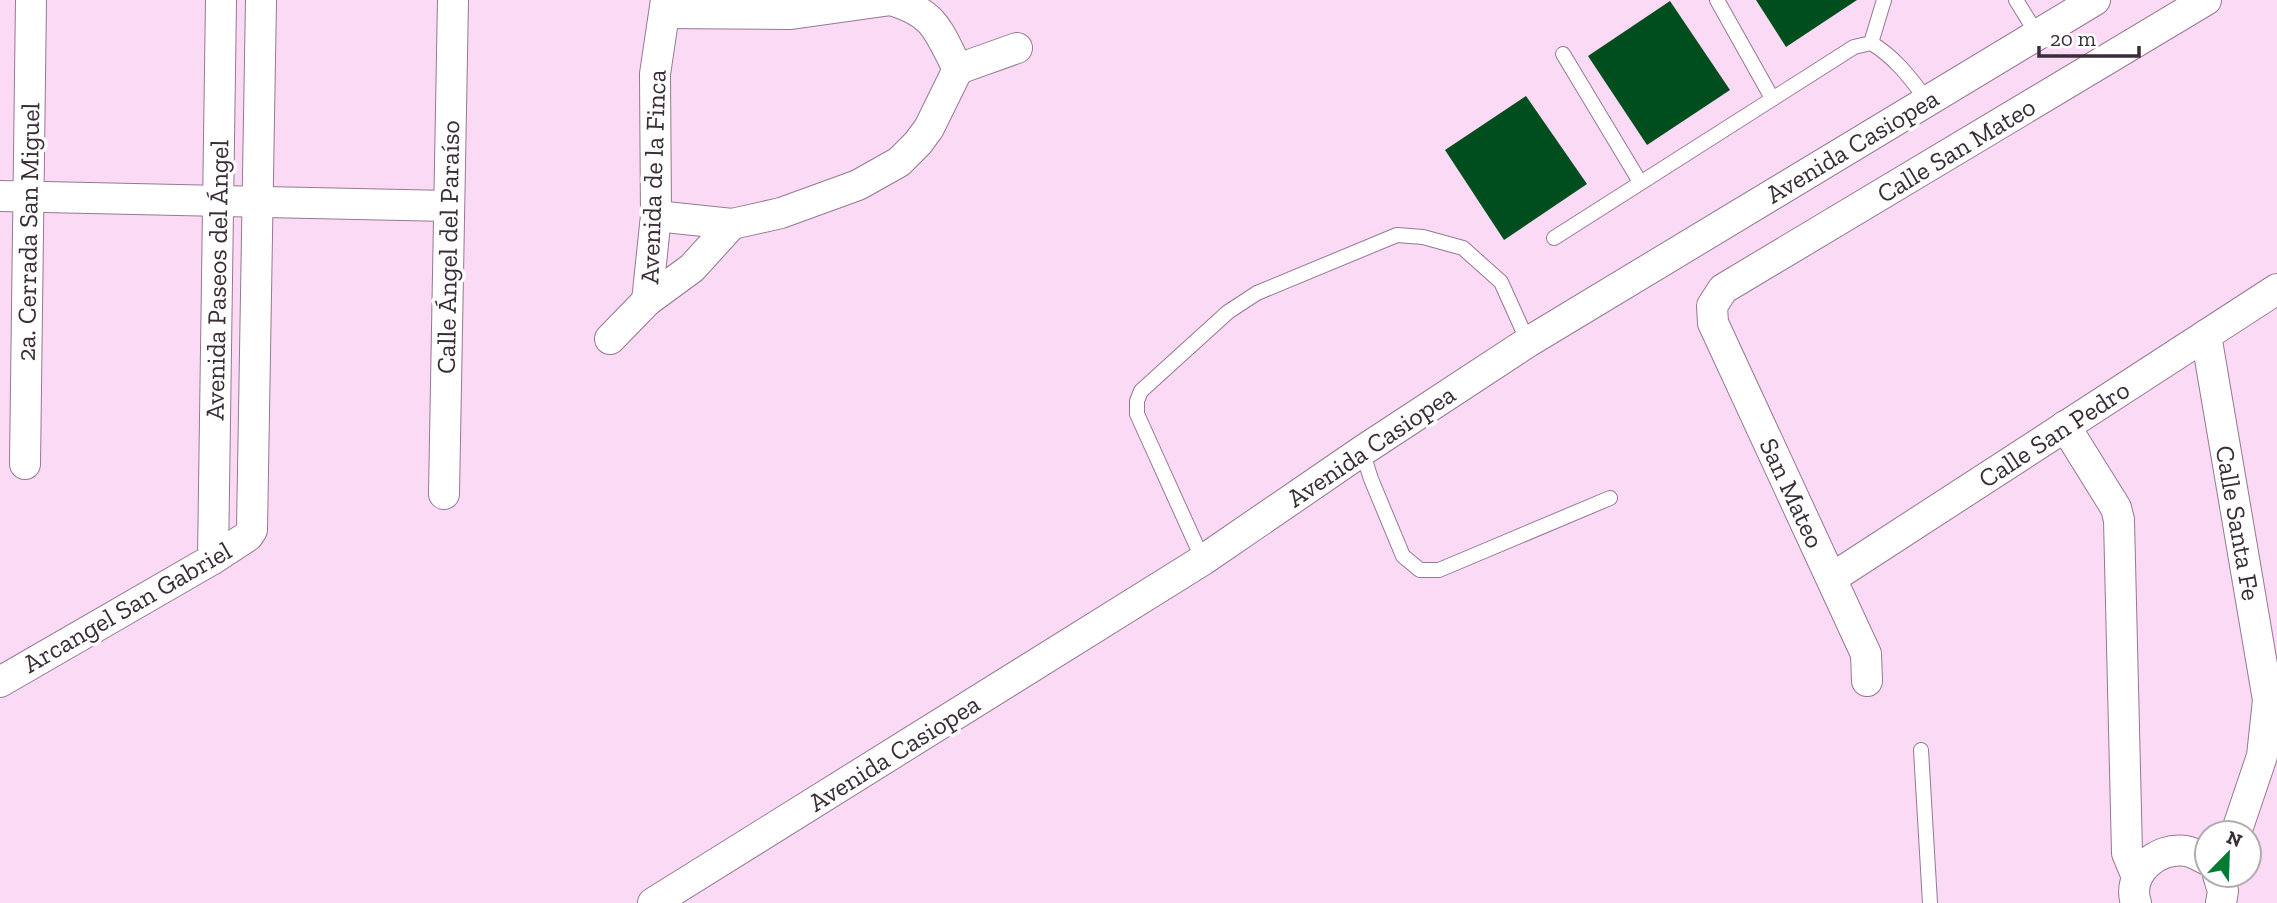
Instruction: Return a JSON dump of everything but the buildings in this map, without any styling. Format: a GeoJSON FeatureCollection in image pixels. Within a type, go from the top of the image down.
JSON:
{"type":"FeatureCollection","features":[{"type":"Feature","properties":{"kind":"street","name":"2a. Cerrada San Miguel"},"geometry":{"type":"LineString","coordinates":[[25,464],[14,196],[31,0]]}},
{"type":"Feature","properties":{"kind":"street","name":"Avenida Paseos del Ángel"},"geometry":{"type":"LineString","coordinates":[[213,559],[221,0]]}},
{"type":"Feature","properties":{"kind":"street","name":"Avenida Paseos del Ángel"},"geometry":{"type":"LineString","coordinates":[[252,530],[261,0]]}},
{"type":"Feature","properties":{"kind":"street","name":"Calle Ángel del Paraíso"},"geometry":{"type":"LineString","coordinates":[[444,495],[453,0]]}},
{"type":"Feature","properties":{"kind":"street"},"geometry":{"type":"LineString","coordinates":[[666,6],[791,14],[891,0],[912,7],[934,22],[958,69]]}},
{"type":"Feature","properties":{"kind":"street","name":"Avenida Casiopea"},"geometry":{"type":"LineString","coordinates":[[653,903],[1203,561],[1362,451],[1528,342],[2095,0]]}},
{"type":"Feature","properties":{"kind":"street","name":"Calle San Mateo"},"geometry":{"type":"LineString","coordinates":[[1712,306],[1723,289],[2206,0]]}},
{"type":"Feature","properties":{"kind":"street","name":"Avenida de la Finca"},"geometry":{"type":"LineString","coordinates":[[610,339],[648,301],[656,216],[655,74],[666,6]]}},
{"type":"Feature","properties":{"kind":"street"},"geometry":{"type":"LineString","coordinates":[[656,216],[732,224],[781,212],[858,185],[899,162],[929,128],[958,69],[1017,48]]}},
{"type":"Feature","properties":{"kind":"street"},"geometry":{"type":"LineString","coordinates":[[14,196],[449,206]]}},
{"type":"Feature","properties":{"kind":"street"},"geometry":{"type":"LineString","coordinates":[[648,301],[692,268],[732,224]]}},
{"type":"Feature","properties":{"kind":"street","name":"Calle San Pedro"},"geometry":{"type":"LineString","coordinates":[[1832,578],[2277,289]]}},
{"type":"Feature","properties":{"kind":"street","name":"San Mateo"},"geometry":{"type":"LineString","coordinates":[[1712,306],[1713,323],[1866,654],[1867,681]]}},
{"type":"Feature","properties":{"kind":"street","name":"Calle Santa Fe"},"geometry":{"type":"LineString","coordinates":[[2206,335],[2271,678],[2262,756],[2241,819]]}},
{"type":"Feature","properties":{"kind":"street"},"geometry":{"type":"LineString","coordinates":[[2065,426],[2116,508],[2119,520],[2127,853],[2136,890]]}},
{"type":"Feature","properties":{"kind":"street","name":"Arcangel San Gabriel"},"geometry":{"type":"LineString","coordinates":[[0,682],[213,559],[248,536],[252,530]]}},
{"type":"Feature","properties":{"kind":"street"},"geometry":{"type":"LineString","coordinates":[[2136,890],[2149,860],[2167,851],[2188,850],[2193,855]]}},
{"type":"Feature","properties":{"kind":"lane"},"geometry":{"type":"LineString","coordinates":[[1717,0],[1772,98]]}},
{"type":"Feature","properties":{"kind":"lane"},"geometry":{"type":"LineString","coordinates":[[1871,43],[1884,0]]}},
{"type":"Feature","properties":{"kind":"lane"},"geometry":{"type":"LineString","coordinates":[[2016,0],[2037,34]]}},
{"type":"Feature","properties":{"kind":"lane"},"geometry":{"type":"LineString","coordinates":[[1554,237],[1854,47],[1871,43],[1882,49],[1909,76],[1927,100]]}},
{"type":"Feature","properties":{"kind":"lane"},"geometry":{"type":"LineString","coordinates":[[1563,54],[1640,182]]}},
{"type":"Feature","properties":{"kind":"lane"},"geometry":{"type":"LineString","coordinates":[[1203,561],[1138,414],[1137,401],[1141,391],[1238,306],[1257,293],[1398,236],[1423,237],[1463,248],[1501,282],[1528,342]]}},
{"type":"Feature","properties":{"kind":"lane"},"geometry":{"type":"LineString","coordinates":[[1362,451],[1403,556],[1420,570],[1438,570],[1610,498]]}},
{"type":"Feature","properties":{"kind":"lane"},"geometry":{"type":"LineString","coordinates":[[1921,750],[1930,903]]}}]}
